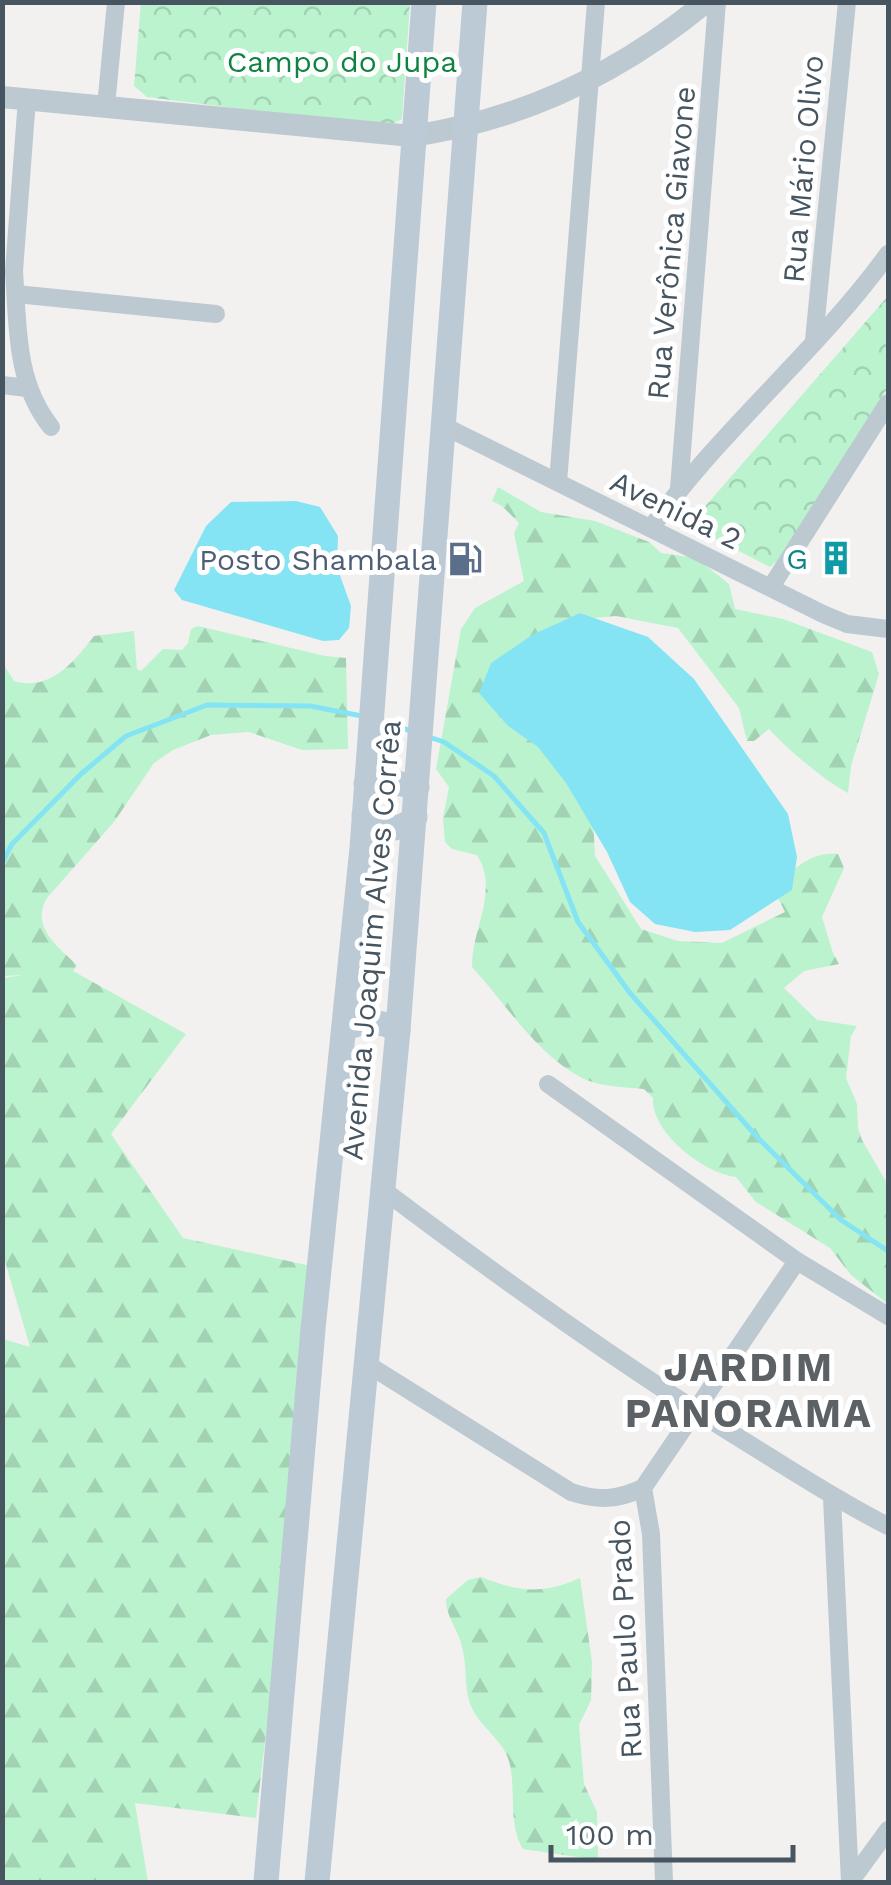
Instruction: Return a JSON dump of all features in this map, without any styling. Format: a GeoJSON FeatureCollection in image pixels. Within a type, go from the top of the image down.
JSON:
{"type":"FeatureCollection","features":[{"type":"Feature","properties":{"kind":"main road","name":"Avenida Joaquim Alves Corrêa"},"geometry":{"type":"LineString","coordinates":[[266,1882],[313,1328],[364,816],[424,2]]}},
{"type":"Feature","properties":{"kind":"main road","name":"Avenida Joaquim Alves Corrêa"},"geometry":{"type":"LineString","coordinates":[[317,1882],[398,1030],[475,2]]}},
{"type":"Feature","properties":{"kind":"main road"},"geometry":{"type":"LineString","coordinates":[[366,784],[386,781],[417,787]]}},
{"type":"Feature","properties":{"kind":"main road"},"geometry":{"type":"LineString","coordinates":[[364,816],[389,829],[415,818]]}},
{"type":"Feature","properties":{"kind":"main road"},"geometry":{"type":"LineString","coordinates":[[345,1030],[366,1022],[398,1030]]}},
{"type":"Feature","properties":{"kind":"street"},"geometry":{"type":"LineString","coordinates":[[106,106],[116,2]]}},
{"type":"Feature","properties":{"kind":"street"},"geometry":{"type":"LineString","coordinates":[[558,482],[596,2]]}},
{"type":"Feature","properties":{"kind":"street"},"geometry":{"type":"LineString","coordinates":[[2,97],[412,136],[463,128],[588,81],[663,37],[706,2]]}},
{"type":"Feature","properties":{"kind":"street","name":"Rua Verônica Giavone"},"geometry":{"type":"LineString","coordinates":[[679,488],[717,2]]}},
{"type":"Feature","properties":{"kind":"street","name":"Rua Mário Olivo"},"geometry":{"type":"LineString","coordinates":[[814,341],[847,2]]}},
{"type":"Feature","properties":{"kind":"street"},"geometry":{"type":"LineString","coordinates":[[844,31],[857,2]]}},
{"type":"Feature","properties":{"kind":"street"},"geometry":{"type":"LineString","coordinates":[[27,99],[14,271],[27,388],[51,427]]}},
{"type":"Feature","properties":{"kind":"street"},"geometry":{"type":"LineString","coordinates":[[650,528],[679,488],[888,254]]}},
{"type":"Feature","properties":{"kind":"street"},"geometry":{"type":"LineString","coordinates":[[16,294],[216,314]]}},
{"type":"Feature","properties":{"kind":"street"},"geometry":{"type":"LineString","coordinates":[[2,385],[27,388]]}},
{"type":"Feature","properties":{"kind":"street"},"geometry":{"type":"LineString","coordinates":[[771,587],[888,403]]}},
{"type":"Feature","properties":{"kind":"street","name":"Avenida 2"},"geometry":{"type":"LineString","coordinates":[[444,426],[847,624],[888,628]]}},
{"type":"Feature","properties":{"kind":"street"},"geometry":{"type":"LineString","coordinates":[[548,1084],[798,1261],[888,1316]]}},
{"type":"Feature","properties":{"kind":"street"},"geometry":{"type":"LineString","coordinates":[[382,1189],[483,1265],[696,1412],[832,1498],[888,1526]]}},
{"type":"Feature","properties":{"kind":"street","name":"Rua Paulo Prado"},"geometry":{"type":"LineString","coordinates":[[664,1882],[651,1534],[643,1488],[798,1261]]}},
{"type":"Feature","properties":{"kind":"street"},"geometry":{"type":"LineString","coordinates":[[367,1364],[571,1492],[607,1500],[643,1488]]}},
{"type":"Feature","properties":{"kind":"street"},"geometry":{"type":"LineString","coordinates":[[832,1498],[850,1882]]}},
{"type":"Feature","properties":{"kind":"street"},"geometry":{"type":"LineString","coordinates":[[850,1882],[888,1830]]}},
{"type":"Feature","properties":{"kind":"green space","name":"Campo do Jupa"},"geometry":{"type":"Polygon","coordinates":[[[141,3],[410,3],[402,119],[386,127],[147,97],[134,86],[141,3]]]}},
{"type":"Feature","properties":{"kind":"green space"},"geometry":{"type":"Polygon","coordinates":[[[888,296],[888,387],[787,553],[770,567],[689,525],[888,296]]]}},
{"type":"Feature","properties":{"kind":"green space"},"geometry":{"type":"Polygon","coordinates":[[[498,487],[541,512],[595,521],[649,542],[661,553],[696,558],[729,584],[735,609],[783,619],[872,652],[879,674],[851,766],[848,793],[807,764],[769,729],[754,741],[747,741],[739,708],[678,628],[616,616],[583,619],[595,856],[641,929],[678,941],[722,943],[785,912],[773,888],[795,869],[810,859],[838,854],[844,868],[822,917],[839,964],[804,971],[784,988],[817,1020],[857,1026],[851,1036],[846,1078],[857,1104],[862,1140],[888,1185],[888,1304],[851,1275],[830,1248],[756,1202],[736,1177],[709,1168],[682,1149],[661,1125],[653,1098],[644,1089],[589,1081],[565,1068],[522,1027],[472,967],[486,883],[477,855],[452,849],[445,842],[443,818],[449,787],[436,769],[461,629],[475,608],[524,581],[514,533],[519,523],[492,501],[498,487]]]}},
{"type":"Feature","properties":{"kind":"green space"},"geometry":{"type":"Polygon","coordinates":[[[198,626],[346,658],[348,749],[302,750],[249,732],[211,735],[173,750],[154,763],[114,822],[47,898],[42,918],[48,935],[77,965],[73,971],[186,1034],[111,1134],[183,1238],[320,1268],[256,1818],[135,1803],[148,1882],[3,1882],[3,1339],[30,1347],[2,1251],[3,978],[23,975],[3,976],[2,662],[14,681],[39,682],[69,665],[94,636],[134,631],[137,669],[141,671],[163,649],[182,650],[191,629],[198,626]]]}},
{"type":"Feature","properties":{"kind":"green space"},"geometry":{"type":"Polygon","coordinates":[[[481,1577],[530,1590],[580,1578],[592,1662],[591,1700],[579,1725],[584,1784],[597,1812],[598,1860],[523,1849],[518,1839],[510,1765],[503,1748],[471,1706],[461,1644],[446,1599],[468,1580],[481,1577]]]}},
{"type":"Feature","properties":{"kind":"water"},"geometry":{"type":"Polygon","coordinates":[[[296,501],[320,507],[338,536],[337,567],[351,606],[349,628],[339,640],[323,641],[182,600],[174,590],[206,526],[231,502],[296,501]]]}},
{"type":"Feature","properties":{"kind":"water"},"geometry":{"type":"Polygon","coordinates":[[[580,613],[648,637],[694,679],[788,814],[797,857],[792,890],[730,930],[695,932],[655,924],[630,902],[607,852],[566,783],[538,747],[508,726],[479,693],[491,663],[532,635],[580,613]]]}},
{"type":"Feature","properties":{"kind":"waterway"},"geometry":{"type":"LineString","coordinates":[[2,863],[12,844],[81,774],[126,736],[207,705],[310,706],[362,716]]}},
{"type":"Feature","properties":{"kind":"waterway"},"geometry":{"type":"LineString","coordinates":[[377,720],[414,732]]}},
{"type":"Feature","properties":{"kind":"waterway"},"geometry":{"type":"LineString","coordinates":[[429,737],[444,742],[494,776],[544,833],[578,922],[630,993],[758,1138],[841,1220],[888,1251]]}},
{"type":"Feature","properties":{"kind":"place","name":"G"},"geometry":{"type":"Point","coordinates":[836,558]}},
{"type":"Feature","properties":{"kind":"place","name":"Posto Shambala"},"geometry":{"type":"Point","coordinates":[465,559]}},
{"type":"Feature","properties":{"kind":"district","name":"JARDIM PANORAMA"},"geometry":{"type":"Point","coordinates":[749,1390]}}]}
